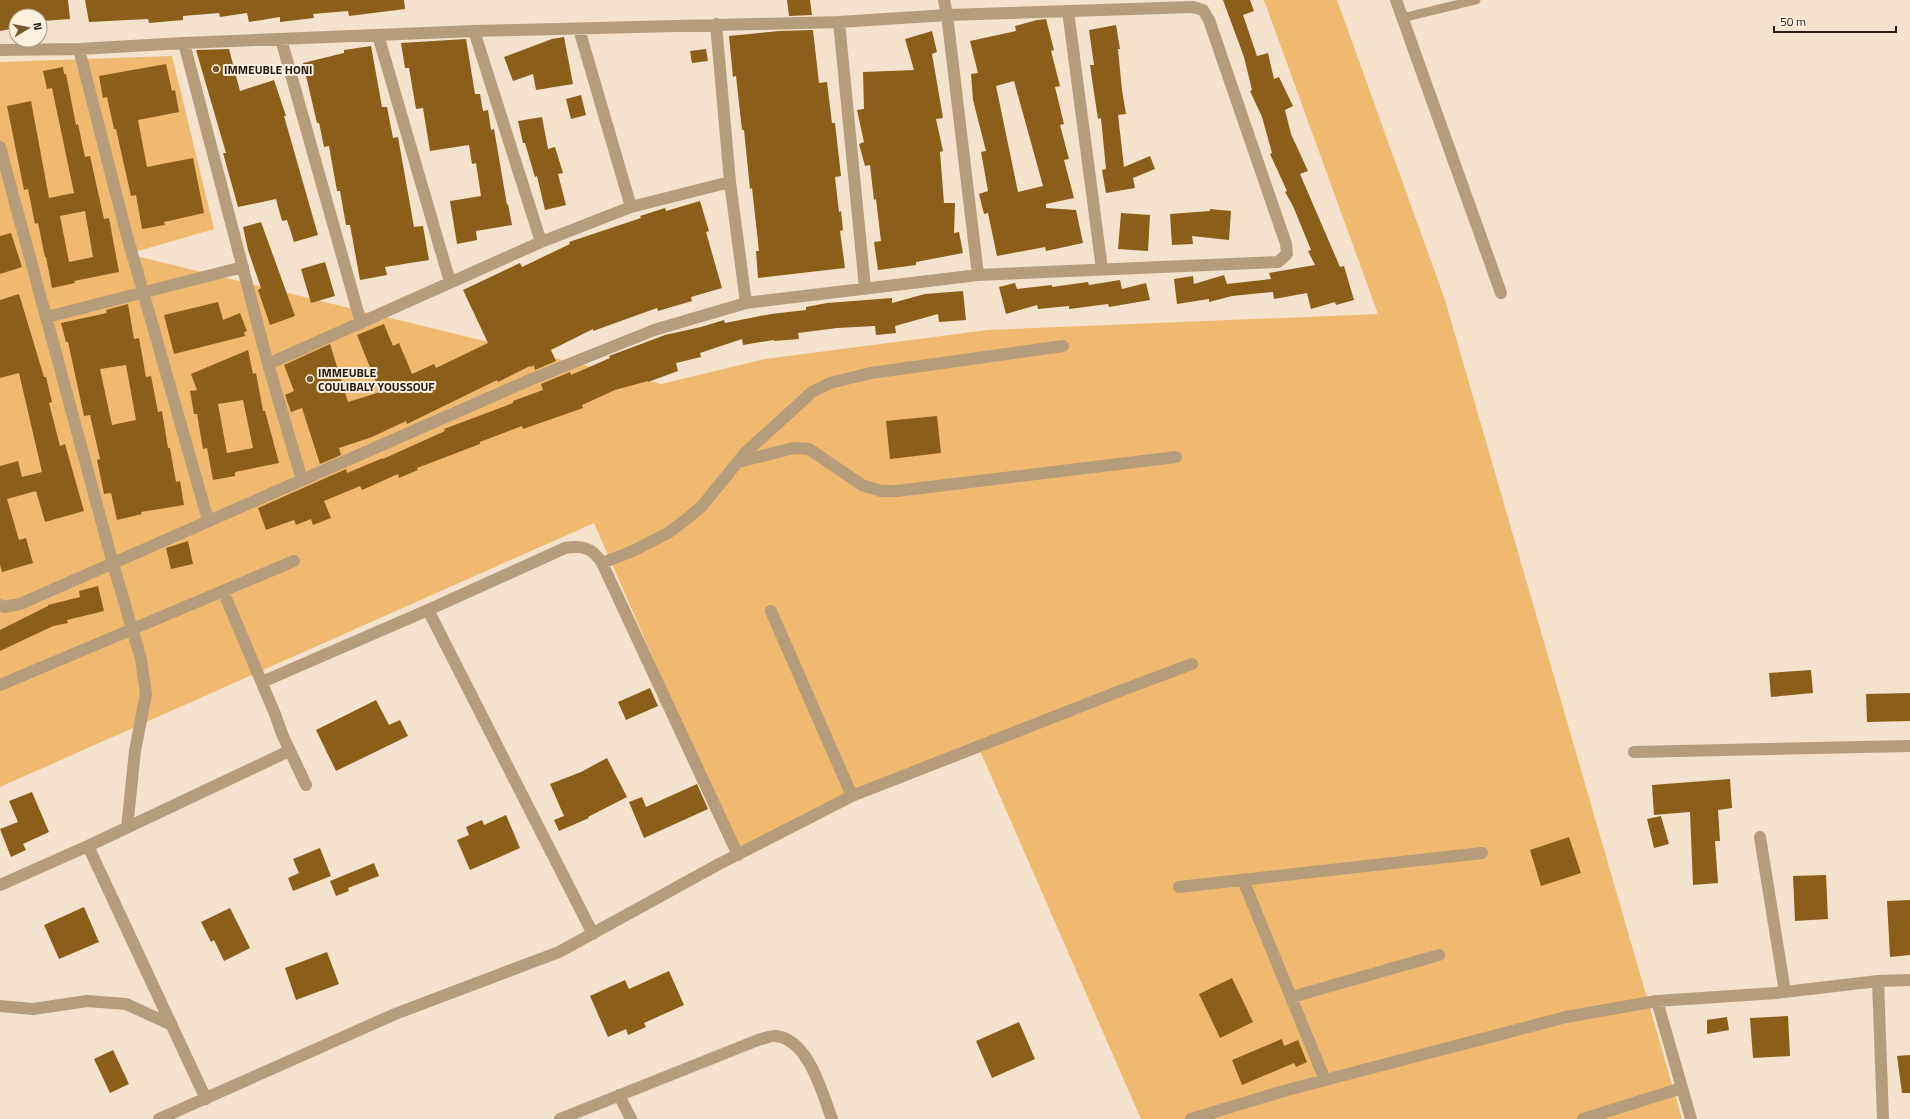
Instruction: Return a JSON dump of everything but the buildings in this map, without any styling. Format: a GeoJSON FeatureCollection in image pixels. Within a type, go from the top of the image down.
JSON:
{"type":"FeatureCollection","features":[{"type":"Feature","properties":{"kind":"street"},"geometry":{"type":"LineString","coordinates":[[944,0],[978,275]]}},
{"type":"Feature","properties":{"kind":"street"},"geometry":{"type":"LineString","coordinates":[[1396,0],[1501,293]]}},
{"type":"Feature","properties":{"kind":"street"},"geometry":{"type":"LineString","coordinates":[[0,50],[79,49],[184,43],[474,31],[839,22],[947,15],[1193,7],[1203,10],[1209,20],[1286,244],[1288,254],[1278,262],[1102,268],[978,275],[746,303],[654,330],[532,379],[208,520],[113,564],[20,604],[4,607],[0,605]]}},
{"type":"Feature","properties":{"kind":"street"},"geometry":{"type":"LineString","coordinates":[[1068,11],[1102,268]]}},
{"type":"Feature","properties":{"kind":"street"},"geometry":{"type":"LineString","coordinates":[[839,22],[865,288]]}},
{"type":"Feature","properties":{"kind":"street"},"geometry":{"type":"LineString","coordinates":[[716,24],[730,182],[746,303]]}},
{"type":"Feature","properties":{"kind":"street"},"geometry":{"type":"LineString","coordinates":[[579,29],[632,207]]}},
{"type":"Feature","properties":{"kind":"street"},"geometry":{"type":"LineString","coordinates":[[474,31],[541,242]]}},
{"type":"Feature","properties":{"kind":"street"},"geometry":{"type":"LineString","coordinates":[[378,35],[450,282]]}},
{"type":"Feature","properties":{"kind":"street"},"geometry":{"type":"LineString","coordinates":[[282,39],[361,323]]}},
{"type":"Feature","properties":{"kind":"street"},"geometry":{"type":"LineString","coordinates":[[184,43],[268,364],[302,480]]}},
{"type":"Feature","properties":{"kind":"street"},"geometry":{"type":"LineString","coordinates":[[79,49],[143,293],[208,520]]}},
{"type":"Feature","properties":{"kind":"street"},"geometry":{"type":"LineString","coordinates":[[0,147],[113,564],[141,658],[146,694],[135,751],[127,828]]}},
{"type":"Feature","properties":{"kind":"street"},"geometry":{"type":"LineString","coordinates":[[268,364],[541,242],[632,207],[730,182]]}},
{"type":"Feature","properties":{"kind":"street"},"geometry":{"type":"LineString","coordinates":[[47,317],[242,267]]}},
{"type":"Feature","properties":{"kind":"street"},"geometry":{"type":"LineString","coordinates":[[602,563],[633,551],[668,533],[702,506],[746,453],[812,392],[830,383],[872,373],[1063,346]]}},
{"type":"Feature","properties":{"kind":"street"},"geometry":{"type":"LineString","coordinates":[[738,462],[794,448],[809,449],[862,485],[881,491],[896,491],[1176,457]]}},
{"type":"Feature","properties":{"kind":"street"},"geometry":{"type":"LineString","coordinates":[[262,682],[428,610],[565,548],[575,546],[587,547],[597,554],[602,563],[738,855]]}},
{"type":"Feature","properties":{"kind":"street"},"geometry":{"type":"LineString","coordinates":[[0,685],[132,628],[294,561]]}},
{"type":"Feature","properties":{"kind":"street"},"geometry":{"type":"LineString","coordinates":[[223,591],[306,785]]}},
{"type":"Feature","properties":{"kind":"street"},"geometry":{"type":"LineString","coordinates":[[428,610],[593,934]]}},
{"type":"Feature","properties":{"kind":"street"},"geometry":{"type":"LineString","coordinates":[[771,611],[852,796]]}},
{"type":"Feature","properties":{"kind":"street"},"geometry":{"type":"LineString","coordinates":[[159,1119],[395,1014],[560,952],[738,855],[852,796],[1192,664]]}},
{"type":"Feature","properties":{"kind":"street"},"geometry":{"type":"LineString","coordinates":[[1634,752],[1910,746]]}},
{"type":"Feature","properties":{"kind":"street"},"geometry":{"type":"LineString","coordinates":[[0,885],[127,828],[290,750]]}},
{"type":"Feature","properties":{"kind":"street"},"geometry":{"type":"LineString","coordinates":[[1760,837],[1785,992]]}},
{"type":"Feature","properties":{"kind":"street"},"geometry":{"type":"LineString","coordinates":[[88,846],[206,1099]]}},
{"type":"Feature","properties":{"kind":"street"},"geometry":{"type":"LineString","coordinates":[[1178,887],[1482,853]]}},
{"type":"Feature","properties":{"kind":"street"},"geometry":{"type":"LineString","coordinates":[[1243,880],[1325,1080]]}},
{"type":"Feature","properties":{"kind":"street"},"geometry":{"type":"LineString","coordinates":[[1292,997],[1439,955]]}},
{"type":"Feature","properties":{"kind":"street"},"geometry":{"type":"LineString","coordinates":[[1191,1119],[1325,1080],[1566,1017],[1658,1001],[1785,992],[1878,981],[1910,980]]}},
{"type":"Feature","properties":{"kind":"street"},"geometry":{"type":"LineString","coordinates":[[1878,981],[1883,1119]]}},
{"type":"Feature","properties":{"kind":"street"},"geometry":{"type":"LineString","coordinates":[[0,1006],[33,1009],[87,1001],[126,1004],[172,1026]]}},
{"type":"Feature","properties":{"kind":"street"},"geometry":{"type":"LineString","coordinates":[[1658,1001],[1691,1119]]}},
{"type":"Feature","properties":{"kind":"street"},"geometry":{"type":"LineString","coordinates":[[560,1119],[758,1040],[776,1035],[791,1042],[806,1055],[832,1119]]}},
{"type":"Feature","properties":{"kind":"street"},"geometry":{"type":"LineString","coordinates":[[1582,1119],[1682,1088]]}},
{"type":"Feature","properties":{"kind":"street"},"geometry":{"type":"LineString","coordinates":[[619,1095],[631,1119]]}},
{"type":"Feature","properties":{"kind":"lane"},"geometry":{"type":"LineString","coordinates":[[1402,18],[1476,0]]}},
{"type":"Feature","properties":{"kind":"shaded area"},"geometry":{"type":"Polygon","coordinates":[[[1264,0],[1337,0],[1445,300],[1682,1119],[1141,1119],[978,746],[738,852],[594,523],[0,787],[0,62],[172,56],[214,229],[128,254],[661,384],[765,359],[988,330],[1378,314],[1264,0]]]}},
{"type":"Feature","properties":{"kind":"place","name":"IMMEUBLE HONI"},"geometry":{"type":"Point","coordinates":[216,69]}},
{"type":"Feature","properties":{"kind":"place","name":"IMMEUBLE COULIBALY YOUSSOUF"},"geometry":{"type":"Point","coordinates":[310,379]}}]}
